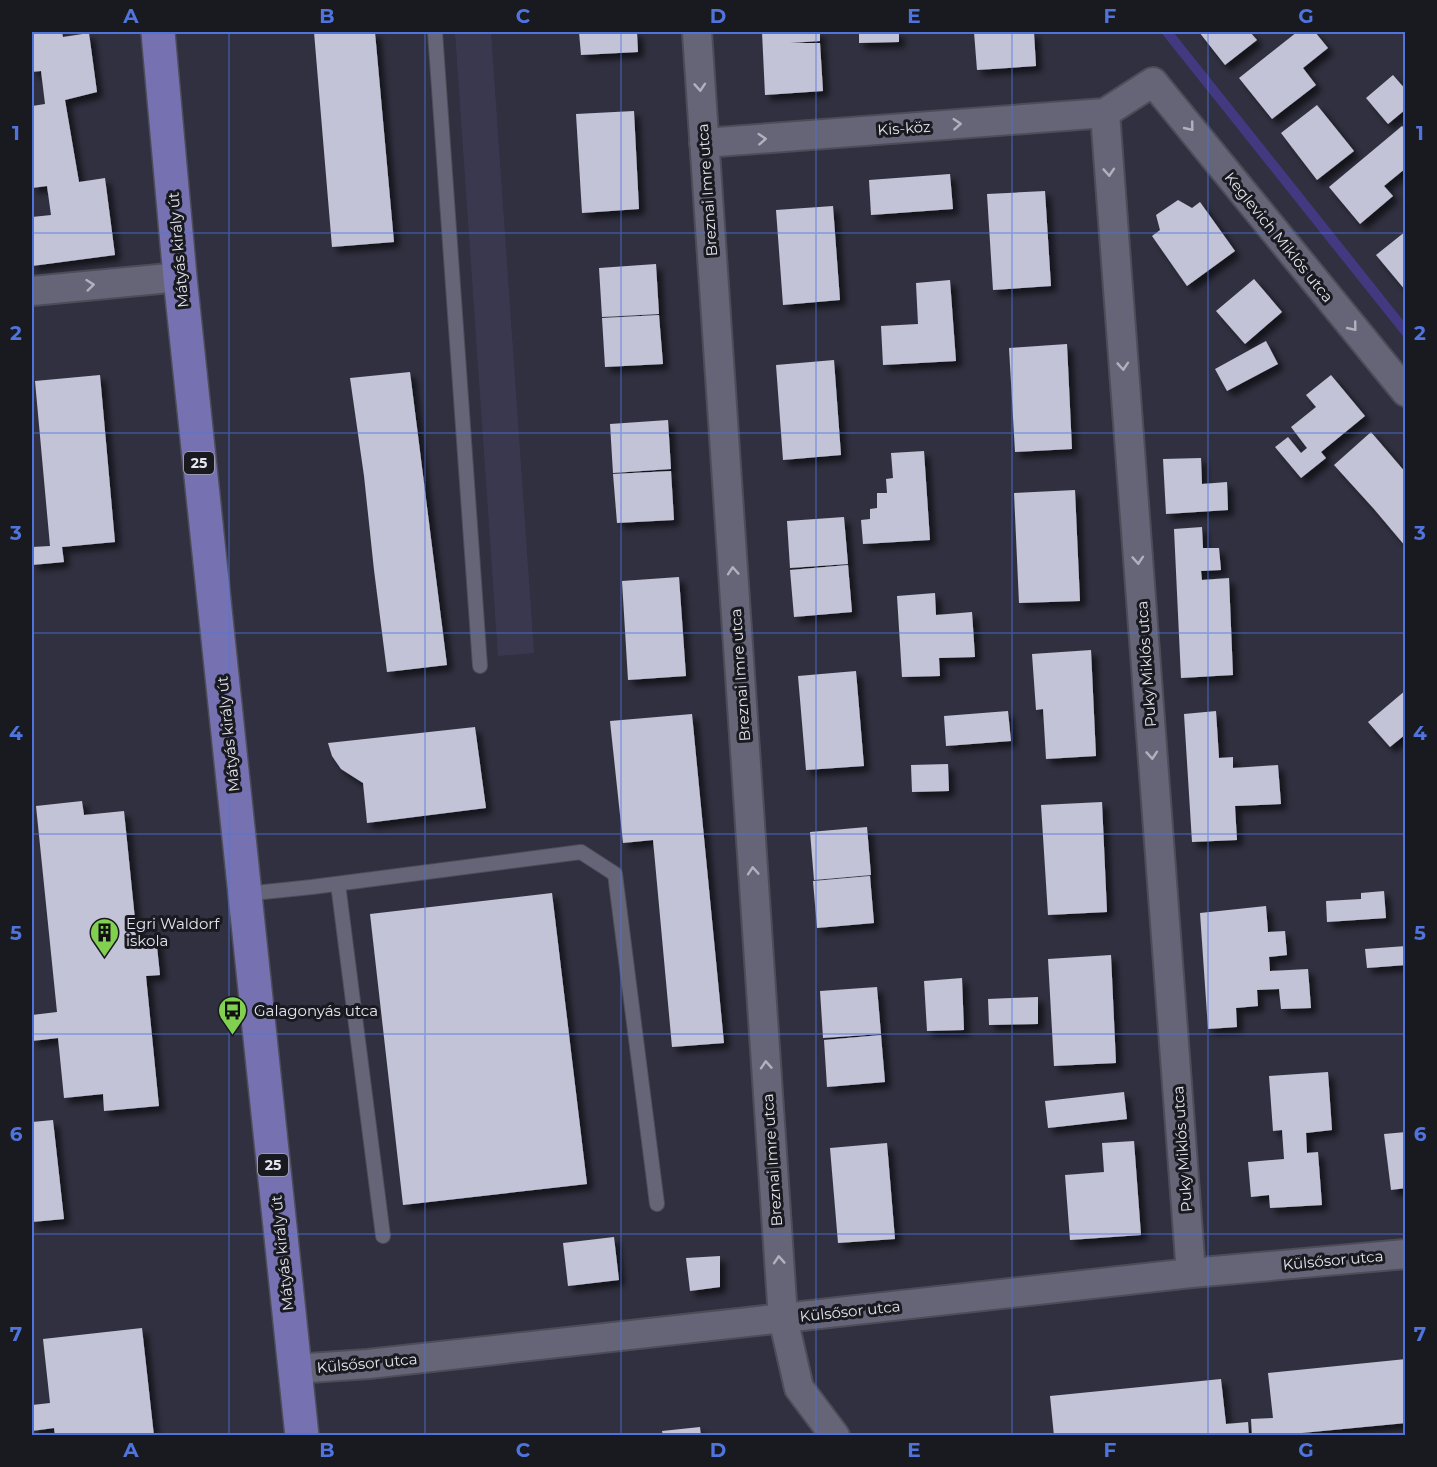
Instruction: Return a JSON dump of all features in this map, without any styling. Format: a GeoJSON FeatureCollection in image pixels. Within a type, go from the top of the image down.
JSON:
{"type":"FeatureCollection","features":[{"type":"Feature","properties":{"kind":"main road","name":"Mátyás király út"},"geometry":{"type":"LineString","coordinates":[[158,32],[180,277],[302,1436]]}},
{"type":"Feature","properties":{"kind":"street","name":"Breznai Imre utca"},"geometry":{"type":"LineString","coordinates":[[697,32],[783,1318],[799,1388],[835,1436]]}},
{"type":"Feature","properties":{"kind":"street","name":"Keglevich Miklós utca"},"geometry":{"type":"LineString","coordinates":[[1105,113],[1153,82],[1406,392]]}},
{"type":"Feature","properties":{"kind":"street","name":"Kis-köz"},"geometry":{"type":"LineString","coordinates":[[704,143],[1105,113]]}},
{"type":"Feature","properties":{"kind":"street","name":"Puky Miklós utca"},"geometry":{"type":"LineString","coordinates":[[1105,113],[1191,1273]]}},
{"type":"Feature","properties":{"kind":"street"},"geometry":{"type":"LineString","coordinates":[[32,291],[180,277]]}},
{"type":"Feature","properties":{"kind":"street","name":"Külsősor utca"},"geometry":{"type":"LineString","coordinates":[[294,1369],[368,1364],[1191,1273],[1406,1254]]}},
{"type":"Feature","properties":{"kind":"lane"},"geometry":{"type":"LineString","coordinates":[[435,32],[480,666]]}},
{"type":"Feature","properties":{"kind":"lane"},"geometry":{"type":"LineString","coordinates":[[244,894],[581,852],[615,874],[657,1204]]}},
{"type":"Feature","properties":{"kind":"lane"},"geometry":{"type":"LineString","coordinates":[[338,884],[383,1236]]}},
{"type":"Feature","properties":{"kind":"shaded area"},"geometry":{"type":"Polygon","coordinates":[[[455,32],[491,32],[534,653],[498,656],[455,32]]]}},
{"type":"Feature","properties":{"kind":"building"},"geometry":{"type":"Polygon","coordinates":[[[32,32],[62,32],[63,37],[89,33],[97,92],[65,100],[79,182],[105,178],[115,255],[32,266],[32,217],[51,215],[47,186],[32,188],[32,106],[45,104],[41,71],[32,72],[32,32]]]}},
{"type":"Feature","properties":{"kind":"building"},"geometry":{"type":"Polygon","coordinates":[[[314,32],[375,32],[394,242],[332,247],[314,32]]]}},
{"type":"Feature","properties":{"kind":"building"},"geometry":{"type":"Polygon","coordinates":[[[579,32],[637,32],[638,52],[581,55],[579,32]]]}},
{"type":"Feature","properties":{"kind":"building"},"geometry":{"type":"Polygon","coordinates":[[[762,32],[820,32],[820,41],[790,43],[820,43],[823,91],[765,95],[762,32]]]}},
{"type":"Feature","properties":{"kind":"building"},"geometry":{"type":"Polygon","coordinates":[[[859,32],[899,32],[899,42],[859,43],[859,32]]]}},
{"type":"Feature","properties":{"kind":"building"},"geometry":{"type":"Polygon","coordinates":[[[974,32],[1034,32],[1036,66],[977,70],[974,32]]]}},
{"type":"Feature","properties":{"kind":"building"},"geometry":{"type":"Polygon","coordinates":[[[1199,32],[1250,32],[1257,40],[1225,65],[1199,32]]]}},
{"type":"Feature","properties":{"kind":"building"},"geometry":{"type":"Polygon","coordinates":[[[1297,32],[1315,32],[1328,48],[1303,68],[1316,85],[1272,119],[1239,78],[1297,32]]]}},
{"type":"Feature","properties":{"kind":"building"},"geometry":{"type":"Polygon","coordinates":[[[1393,75],[1406,90],[1406,109],[1388,124],[1366,98],[1393,75]]]}},
{"type":"Feature","properties":{"kind":"building"},"geometry":{"type":"Polygon","coordinates":[[[1317,105],[1354,151],[1317,180],[1281,133],[1317,105]]]}},
{"type":"Feature","properties":{"kind":"building"},"geometry":{"type":"Polygon","coordinates":[[[634,111],[639,209],[582,213],[576,114],[634,111]]]}},
{"type":"Feature","properties":{"kind":"building"},"geometry":{"type":"Polygon","coordinates":[[[1402,126],[1406,130],[1406,168],[1384,186],[1393,196],[1360,224],[1329,187],[1402,126]]]}},
{"type":"Feature","properties":{"kind":"building"},"geometry":{"type":"Polygon","coordinates":[[[950,174],[953,209],[871,215],[869,180],[950,174]]]}},
{"type":"Feature","properties":{"kind":"building"},"geometry":{"type":"Polygon","coordinates":[[[1045,191],[1051,286],[993,290],[987,194],[1045,191]]]}},
{"type":"Feature","properties":{"kind":"building"},"geometry":{"type":"Polygon","coordinates":[[[1178,200],[1192,208],[1200,202],[1235,251],[1187,286],[1152,236],[1160,230],[1156,215],[1178,200]]]}},
{"type":"Feature","properties":{"kind":"building"},"geometry":{"type":"Polygon","coordinates":[[[833,206],[840,300],[783,305],[776,210],[833,206]]]}},
{"type":"Feature","properties":{"kind":"building"},"geometry":{"type":"Polygon","coordinates":[[[1406,231],[1406,291],[1376,255],[1406,231]]]}},
{"type":"Feature","properties":{"kind":"building"},"geometry":{"type":"Polygon","coordinates":[[[656,264],[659,314],[602,317],[599,268],[656,264]]]}},
{"type":"Feature","properties":{"kind":"building"},"geometry":{"type":"Polygon","coordinates":[[[1254,279],[1282,312],[1245,344],[1216,311],[1254,279]]]}},
{"type":"Feature","properties":{"kind":"building"},"geometry":{"type":"Polygon","coordinates":[[[950,280],[956,361],[883,365],[881,326],[918,324],[916,283],[950,280]]]}},
{"type":"Feature","properties":{"kind":"building"},"geometry":{"type":"Polygon","coordinates":[[[659,315],[663,364],[605,367],[602,318],[659,315]]]}},
{"type":"Feature","properties":{"kind":"building"},"geometry":{"type":"Polygon","coordinates":[[[1266,341],[1278,364],[1227,391],[1215,369],[1266,341]]]}},
{"type":"Feature","properties":{"kind":"building"},"geometry":{"type":"Polygon","coordinates":[[[1067,344],[1072,449],[1015,452],[1009,348],[1067,344]]]}},
{"type":"Feature","properties":{"kind":"building"},"geometry":{"type":"Polygon","coordinates":[[[834,360],[841,455],[783,460],[776,365],[834,360]]]}},
{"type":"Feature","properties":{"kind":"building"},"geometry":{"type":"Polygon","coordinates":[[[410,372],[447,665],[387,672],[350,378],[410,372]]]}},
{"type":"Feature","properties":{"kind":"building"},"geometry":{"type":"Polygon","coordinates":[[[100,375],[115,542],[62,547],[64,562],[32,565],[32,547],[50,546],[35,381],[100,375]]]}},
{"type":"Feature","properties":{"kind":"building"},"geometry":{"type":"Polygon","coordinates":[[[1331,375],[1365,416],[1321,452],[1326,458],[1301,478],[1275,447],[1288,437],[1301,453],[1307,448],[1291,427],[1316,407],[1306,395],[1331,375]]]}},
{"type":"Feature","properties":{"kind":"building"},"geometry":{"type":"Polygon","coordinates":[[[668,420],[671,469],[613,473],[610,424],[668,420]]]}},
{"type":"Feature","properties":{"kind":"building"},"geometry":{"type":"Polygon","coordinates":[[[1371,432],[1406,473],[1406,547],[1334,465],[1371,432]]]}},
{"type":"Feature","properties":{"kind":"building"},"geometry":{"type":"Polygon","coordinates":[[[924,451],[930,540],[863,544],[861,520],[870,519],[870,509],[877,508],[877,493],[887,493],[886,479],[893,478],[891,453],[924,451]]]}},
{"type":"Feature","properties":{"kind":"building"},"geometry":{"type":"Polygon","coordinates":[[[1201,458],[1202,484],[1227,482],[1228,510],[1166,514],[1163,459],[1201,458]]]}},
{"type":"Feature","properties":{"kind":"building"},"geometry":{"type":"Polygon","coordinates":[[[671,471],[674,520],[617,523],[613,474],[671,471]]]}},
{"type":"Feature","properties":{"kind":"building"},"geometry":{"type":"Polygon","coordinates":[[[1075,490],[1080,601],[1019,603],[1014,493],[1075,490]]]}},
{"type":"Feature","properties":{"kind":"building"},"geometry":{"type":"Polygon","coordinates":[[[844,517],[848,564],[790,568],[787,521],[844,517]]]}},
{"type":"Feature","properties":{"kind":"building"},"geometry":{"type":"Polygon","coordinates":[[[1202,527],[1203,548],[1219,548],[1221,570],[1201,571],[1202,580],[1229,578],[1233,675],[1181,678],[1174,529],[1202,527]]]}},
{"type":"Feature","properties":{"kind":"building"},"geometry":{"type":"Polygon","coordinates":[[[848,565],[852,612],[794,617],[790,570],[848,565]]]}},
{"type":"Feature","properties":{"kind":"building"},"geometry":{"type":"Polygon","coordinates":[[[679,577],[686,676],[628,680],[622,581],[679,577]]]}},
{"type":"Feature","properties":{"kind":"building"},"geometry":{"type":"Polygon","coordinates":[[[935,593],[936,615],[972,612],[975,657],[939,658],[940,676],[902,677],[897,596],[935,593]]]}},
{"type":"Feature","properties":{"kind":"building"},"geometry":{"type":"Polygon","coordinates":[[[1091,650],[1096,756],[1046,759],[1043,709],[1036,710],[1032,654],[1091,650]]]}},
{"type":"Feature","properties":{"kind":"building"},"geometry":{"type":"Polygon","coordinates":[[[856,671],[864,766],[806,770],[798,676],[856,671]]]}},
{"type":"Feature","properties":{"kind":"building"},"geometry":{"type":"Polygon","coordinates":[[[1406,690],[1406,734],[1390,747],[1368,722],[1406,690]]]}},
{"type":"Feature","properties":{"kind":"building"},"geometry":{"type":"Polygon","coordinates":[[[1008,711],[1011,741],[946,746],[944,716],[1008,711]]]}},
{"type":"Feature","properties":{"kind":"building"},"geometry":{"type":"Polygon","coordinates":[[[1216,711],[1219,758],[1233,757],[1233,768],[1278,765],[1281,804],[1235,806],[1237,840],[1192,842],[1184,714],[1216,711]]]}},
{"type":"Feature","properties":{"kind":"building"},"geometry":{"type":"Polygon","coordinates":[[[692,714],[724,1043],[672,1047],[653,840],[623,843],[610,721],[692,714]]]}},
{"type":"Feature","properties":{"kind":"building"},"geometry":{"type":"Polygon","coordinates":[[[475,727],[486,808],[367,823],[363,783],[341,769],[332,756],[328,743],[475,727]]]}},
{"type":"Feature","properties":{"kind":"building"},"geometry":{"type":"Polygon","coordinates":[[[948,764],[949,791],[912,792],[911,765],[948,764]]]}},
{"type":"Feature","properties":{"kind":"building","name":"Egri Waldorf iskola"},"geometry":{"type":"Polygon","coordinates":[[[82,801],[84,815],[124,811],[137,939],[156,937],[160,975],[146,976],[159,1106],[104,1111],[103,1094],[64,1098],[58,1038],[32,1041],[32,1015],[57,1012],[36,806],[82,801]]]}},
{"type":"Feature","properties":{"kind":"building"},"geometry":{"type":"Polygon","coordinates":[[[1102,802],[1107,912],[1048,915],[1041,805],[1102,802]]]}},
{"type":"Feature","properties":{"kind":"building"},"geometry":{"type":"Polygon","coordinates":[[[867,827],[871,875],[814,880],[810,832],[867,827]]]}},
{"type":"Feature","properties":{"kind":"building"},"geometry":{"type":"Polygon","coordinates":[[[870,876],[874,923],[817,928],[813,881],[870,876]]]}},
{"type":"Feature","properties":{"kind":"building"},"geometry":{"type":"Polygon","coordinates":[[[1384,891],[1386,918],[1327,922],[1326,901],[1361,899],[1361,893],[1384,891]]]}},
{"type":"Feature","properties":{"kind":"building"},"geometry":{"type":"Polygon","coordinates":[[[552,893],[587,1184],[403,1205],[370,914],[552,893]]]}},
{"type":"Feature","properties":{"kind":"building"},"geometry":{"type":"Polygon","coordinates":[[[1266,906],[1268,932],[1285,931],[1287,955],[1269,957],[1270,971],[1308,969],[1311,1008],[1281,1009],[1279,989],[1257,990],[1258,1006],[1236,1008],[1237,1027],[1208,1029],[1200,913],[1266,906]]]}},
{"type":"Feature","properties":{"kind":"building"},"geometry":{"type":"Polygon","coordinates":[[[1406,946],[1406,965],[1367,968],[1365,949],[1406,946]]]}},
{"type":"Feature","properties":{"kind":"building"},"geometry":{"type":"Polygon","coordinates":[[[1111,955],[1116,1063],[1054,1066],[1048,959],[1111,955]]]}},
{"type":"Feature","properties":{"kind":"building"},"geometry":{"type":"Polygon","coordinates":[[[962,978],[964,1030],[927,1031],[924,981],[962,978]]]}},
{"type":"Feature","properties":{"kind":"building"},"geometry":{"type":"Polygon","coordinates":[[[877,987],[881,1034],[823,1038],[820,991],[877,987]]]}},
{"type":"Feature","properties":{"kind":"building"},"geometry":{"type":"Polygon","coordinates":[[[1038,997],[1038,1024],[989,1025],[988,999],[1038,997]]]}},
{"type":"Feature","properties":{"kind":"building"},"geometry":{"type":"Polygon","coordinates":[[[881,1035],[885,1082],[827,1087],[824,1040],[881,1035]]]}},
{"type":"Feature","properties":{"kind":"building"},"geometry":{"type":"Polygon","coordinates":[[[1328,1072],[1332,1130],[1306,1133],[1307,1153],[1318,1152],[1322,1205],[1270,1208],[1269,1195],[1251,1197],[1248,1162],[1284,1159],[1282,1130],[1273,1131],[1269,1076],[1328,1072]]]}},
{"type":"Feature","properties":{"kind":"building"},"geometry":{"type":"Polygon","coordinates":[[[1124,1092],[1127,1119],[1048,1128],[1045,1101],[1124,1092]]]}},
{"type":"Feature","properties":{"kind":"building"},"geometry":{"type":"Polygon","coordinates":[[[53,1120],[64,1219],[32,1222],[32,1122],[53,1120]]]}},
{"type":"Feature","properties":{"kind":"building"},"geometry":{"type":"Polygon","coordinates":[[[1406,1132],[1406,1188],[1391,1190],[1384,1134],[1406,1132]]]}},
{"type":"Feature","properties":{"kind":"building"},"geometry":{"type":"Polygon","coordinates":[[[1134,1141],[1141,1235],[1070,1240],[1065,1175],[1104,1172],[1102,1143],[1134,1141]]]}},
{"type":"Feature","properties":{"kind":"building"},"geometry":{"type":"Polygon","coordinates":[[[887,1143],[895,1239],[838,1243],[830,1148],[887,1143]]]}},
{"type":"Feature","properties":{"kind":"building"},"geometry":{"type":"Polygon","coordinates":[[[614,1237],[619,1280],[568,1286],[563,1243],[614,1237]]]}},
{"type":"Feature","properties":{"kind":"building"},"geometry":{"type":"Polygon","coordinates":[[[720,1256],[720,1287],[690,1291],[686,1258],[720,1256]]]}},
{"type":"Feature","properties":{"kind":"building"},"geometry":{"type":"Polygon","coordinates":[[[142,1328],[154,1436],[55,1436],[54,1428],[32,1431],[32,1405],[50,1403],[43,1339],[142,1328]]]}},
{"type":"Feature","properties":{"kind":"building"},"geometry":{"type":"Polygon","coordinates":[[[1406,1359],[1406,1423],[1291,1434],[1291,1436],[1252,1436],[1251,1419],[1273,1418],[1268,1373],[1406,1359]]]}},
{"type":"Feature","properties":{"kind":"building"},"geometry":{"type":"Polygon","coordinates":[[[1221,1379],[1226,1424],[1248,1422],[1249,1436],[1054,1436],[1050,1396],[1221,1379]]]}},
{"type":"Feature","properties":{"kind":"building"},"geometry":{"type":"Polygon","coordinates":[[[700,1427],[701,1436],[663,1436],[662,1431],[700,1427]]]}},
{"type":"Feature","properties":{"kind":"waterway"},"geometry":{"type":"LineString","coordinates":[[1167,32],[1406,332]]}},
{"type":"Feature","properties":{"kind":"place","name":"Egri Waldorf iskola"},"geometry":{"type":"Point","coordinates":[105,958]}},
{"type":"Feature","properties":{"kind":"place","name":"Galagonyás utca"},"geometry":{"type":"Point","coordinates":[233,1036]}}]}
